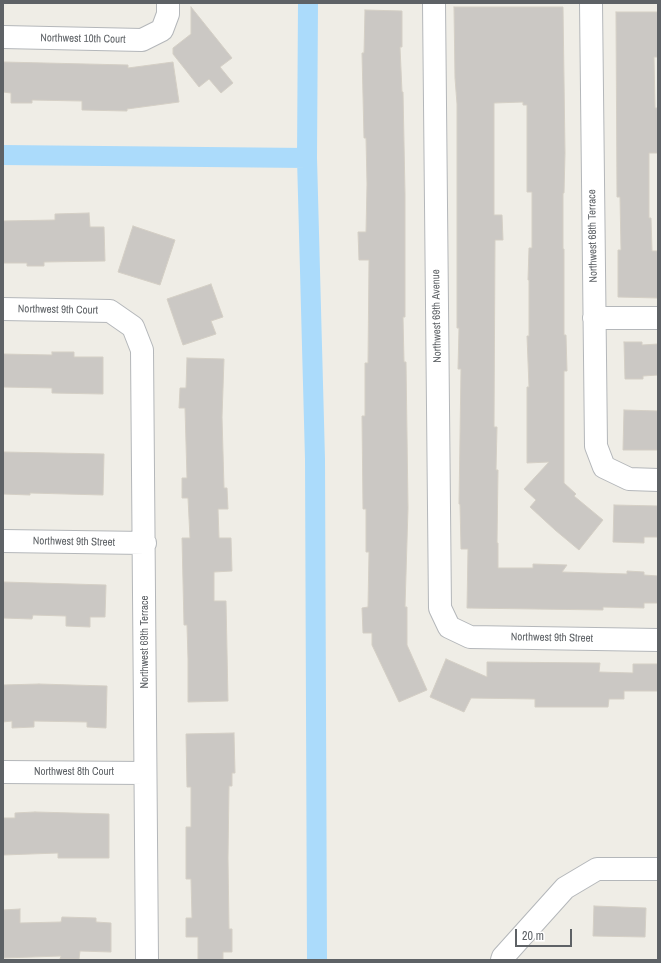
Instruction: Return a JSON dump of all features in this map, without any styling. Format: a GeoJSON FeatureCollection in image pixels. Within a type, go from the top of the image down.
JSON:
{"type":"FeatureCollection","features":[{"type":"Feature","properties":{"kind":"street","name":"Northwest 10th Court"},"geometry":{"type":"LineString","coordinates":[[3,37],[142,40],[162,30],[168,14],[168,3]]}},
{"type":"Feature","properties":{"kind":"street","name":"Northwest 69th Avenue"},"geometry":{"type":"LineString","coordinates":[[434,3],[440,608],[449,627]]}},
{"type":"Feature","properties":{"kind":"street","name":"Northwest 68th Terrace"},"geometry":{"type":"LineString","coordinates":[[591,3],[596,446],[604,467],[629,479],[658,480]]}},
{"type":"Feature","properties":{"kind":"street","name":"Northwest 9th Court"},"geometry":{"type":"LineString","coordinates":[[3,309],[110,311],[133,327]]}},
{"type":"Feature","properties":{"kind":"street"},"geometry":{"type":"LineString","coordinates":[[594,318],[658,318]]}},
{"type":"Feature","properties":{"kind":"street","name":"Northwest 69th Terrace"},"geometry":{"type":"LineString","coordinates":[[133,327],[142,350],[145,543],[147,960]]}},
{"type":"Feature","properties":{"kind":"street","name":"Northwest 9th Street"},"geometry":{"type":"LineString","coordinates":[[3,541],[145,543]]}},
{"type":"Feature","properties":{"kind":"street","name":"Northwest 9th Street"},"geometry":{"type":"LineString","coordinates":[[449,627],[470,637],[658,640]]}},
{"type":"Feature","properties":{"kind":"street","name":"Northwest 8th Court"},"geometry":{"type":"LineString","coordinates":[[3,772],[145,772]]}},
{"type":"Feature","properties":{"kind":"street"},"geometry":{"type":"LineString","coordinates":[[502,960],[503,957],[565,888],[591,872],[597,869],[658,869]]}},
{"type":"Feature","properties":{"kind":"building"},"geometry":{"type":"Polygon","coordinates":[[[191,7],[232,58],[220,67],[233,83],[221,93],[209,79],[199,87],[173,54],[173,48],[191,34],[191,7]]]}},
{"type":"Feature","properties":{"kind":"building"},"geometry":{"type":"Polygon","coordinates":[[[454,7],[563,7],[565,153],[563,249],[564,335],[566,335],[567,371],[564,371],[564,483],[576,494],[574,496],[603,520],[579,550],[530,507],[536,500],[524,489],[549,462],[527,463],[527,387],[529,387],[527,336],[529,336],[528,280],[529,248],[532,248],[532,192],[527,192],[527,105],[523,105],[523,102],[494,103],[494,215],[502,215],[503,240],[495,240],[494,427],[497,427],[496,470],[498,470],[498,568],[533,568],[533,564],[567,565],[562,572],[627,574],[627,571],[644,572],[644,575],[658,576],[658,603],[644,603],[644,608],[603,607],[603,610],[467,608],[468,549],[461,549],[459,504],[461,369],[458,369],[459,328],[457,328],[457,104],[454,7]]]}},
{"type":"Feature","properties":{"kind":"building"},"geometry":{"type":"Polygon","coordinates":[[[365,10],[402,11],[402,47],[400,47],[403,92],[405,194],[405,317],[403,317],[404,362],[406,362],[408,508],[405,607],[407,607],[407,645],[427,690],[399,702],[372,645],[372,633],[363,633],[362,608],[368,607],[369,552],[366,552],[366,509],[363,509],[362,416],[365,416],[365,363],[368,363],[369,260],[359,260],[358,232],[366,232],[366,138],[364,138],[362,53],[364,53],[365,10]]]}},
{"type":"Feature","properties":{"kind":"building"},"geometry":{"type":"Polygon","coordinates":[[[616,12],[658,12],[658,57],[654,57],[655,108],[658,108],[658,153],[649,153],[649,218],[651,218],[652,251],[658,251],[658,298],[618,297],[618,250],[621,250],[620,197],[617,197],[616,12]]]}},
{"type":"Feature","properties":{"kind":"building"},"geometry":{"type":"Polygon","coordinates":[[[3,62],[128,65],[128,68],[173,62],[179,102],[127,109],[127,111],[82,110],[82,101],[32,100],[32,103],[11,103],[11,93],[3,92],[3,62]]]}},
{"type":"Feature","properties":{"kind":"building"},"geometry":{"type":"Polygon","coordinates":[[[89,213],[90,227],[104,227],[105,261],[44,262],[44,266],[27,266],[27,263],[3,263],[3,221],[55,220],[55,214],[89,213]]]}},
{"type":"Feature","properties":{"kind":"building"},"geometry":{"type":"Polygon","coordinates":[[[133,226],[175,240],[160,285],[118,272],[133,226]]]}},
{"type":"Feature","properties":{"kind":"building"},"geometry":{"type":"Polygon","coordinates":[[[211,284],[223,317],[211,321],[216,334],[183,345],[167,299],[211,284]]]}},
{"type":"Feature","properties":{"kind":"building"},"geometry":{"type":"Polygon","coordinates":[[[624,342],[642,342],[642,345],[658,344],[658,375],[643,376],[643,379],[625,379],[624,342]]]}},
{"type":"Feature","properties":{"kind":"building"},"geometry":{"type":"Polygon","coordinates":[[[52,352],[74,352],[74,357],[103,357],[103,394],[52,393],[52,388],[3,387],[3,354],[52,355],[52,352]]]}},
{"type":"Feature","properties":{"kind":"building"},"geometry":{"type":"Polygon","coordinates":[[[187,358],[224,359],[222,417],[224,488],[227,488],[228,509],[218,509],[219,538],[231,538],[232,571],[214,572],[214,601],[226,601],[228,701],[188,702],[187,625],[184,625],[182,538],[190,538],[188,498],[182,498],[182,478],[187,478],[185,408],[179,408],[180,388],[186,388],[187,358]]]}},
{"type":"Feature","properties":{"kind":"building"},"geometry":{"type":"Polygon","coordinates":[[[624,410],[658,411],[658,450],[623,450],[624,410]]]}},
{"type":"Feature","properties":{"kind":"building"},"geometry":{"type":"Polygon","coordinates":[[[3,452],[104,454],[103,495],[30,493],[30,495],[3,494],[3,452]]]}},
{"type":"Feature","properties":{"kind":"building"},"geometry":{"type":"Polygon","coordinates":[[[614,505],[658,506],[658,537],[644,537],[644,543],[613,542],[614,505]]]}},
{"type":"Feature","properties":{"kind":"building"},"geometry":{"type":"Polygon","coordinates":[[[3,582],[106,585],[105,617],[90,617],[90,627],[66,626],[66,616],[33,615],[32,619],[3,618],[3,582]]]}},
{"type":"Feature","properties":{"kind":"building"},"geometry":{"type":"Polygon","coordinates":[[[446,659],[487,677],[487,662],[600,663],[599,672],[633,673],[633,664],[658,664],[658,691],[624,691],[624,699],[609,699],[608,707],[535,707],[535,699],[471,698],[464,712],[430,697],[446,659]]]}},
{"type":"Feature","properties":{"kind":"building"},"geometry":{"type":"Polygon","coordinates":[[[39,684],[107,686],[106,728],[87,727],[87,722],[34,721],[34,727],[12,728],[12,721],[3,722],[3,685],[39,684]]]}},
{"type":"Feature","properties":{"kind":"building"},"geometry":{"type":"Polygon","coordinates":[[[234,733],[235,773],[232,773],[232,786],[229,786],[228,858],[229,929],[232,929],[232,952],[223,952],[223,960],[198,960],[198,937],[186,937],[186,918],[192,918],[191,879],[186,879],[186,827],[191,827],[191,787],[187,787],[186,734],[234,733]]]}},
{"type":"Feature","properties":{"kind":"building"},"geometry":{"type":"Polygon","coordinates":[[[35,812],[109,814],[109,858],[58,858],[58,853],[3,855],[3,818],[15,818],[15,813],[35,812]]]}},
{"type":"Feature","properties":{"kind":"building"},"geometry":{"type":"Polygon","coordinates":[[[594,906],[646,908],[645,937],[593,936],[594,906]]]}},
{"type":"Feature","properties":{"kind":"building"},"geometry":{"type":"Polygon","coordinates":[[[20,909],[20,923],[61,922],[62,917],[96,918],[96,922],[111,923],[111,952],[80,951],[79,959],[60,959],[61,956],[3,958],[3,910],[20,909]]]}},
{"type":"Feature","properties":{"kind":"waterway"},"geometry":{"type":"LineString","coordinates":[[308,3],[307,158],[315,459],[317,960]]}},
{"type":"Feature","properties":{"kind":"waterway"},"geometry":{"type":"LineString","coordinates":[[3,155],[307,158]]}}]}
